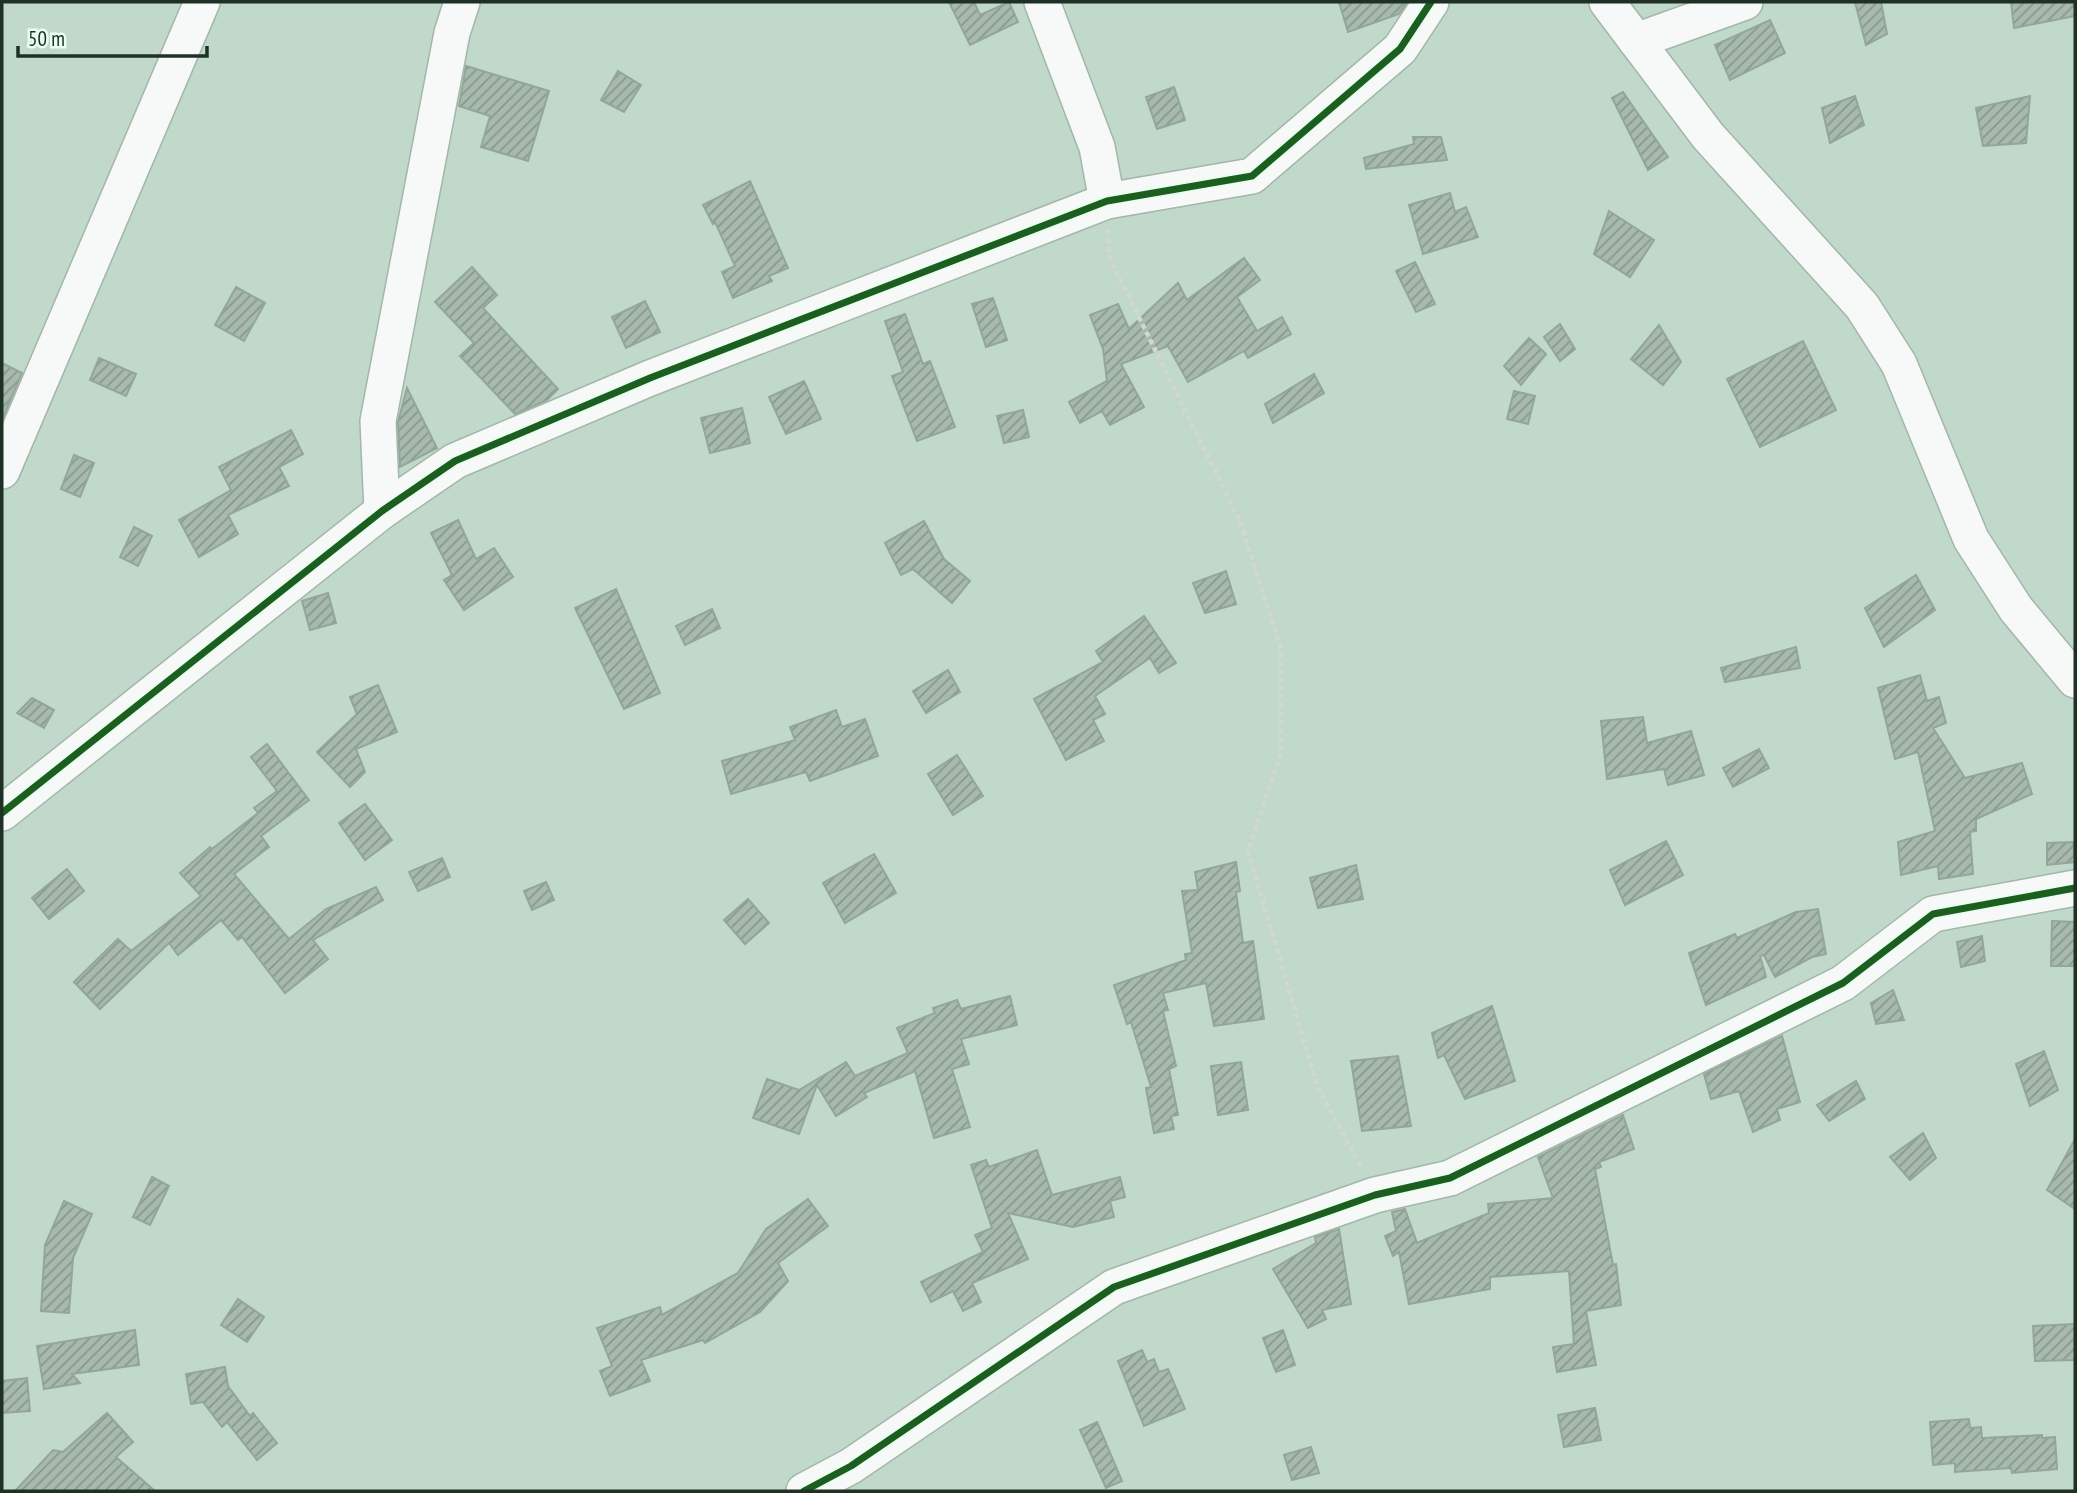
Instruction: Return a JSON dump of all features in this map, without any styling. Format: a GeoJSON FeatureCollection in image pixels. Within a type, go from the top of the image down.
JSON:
{"type":"FeatureCollection","features":[{"type":"Feature","properties":{"kind":"street"},"geometry":{"type":"LineString","coordinates":[[2,471],[202,2]]}},
{"type":"Feature","properties":{"kind":"street"},"geometry":{"type":"LineString","coordinates":[[382,511],[378,421],[452,33],[462,2]]}},
{"type":"Feature","properties":{"kind":"street"},"geometry":{"type":"LineString","coordinates":[[1042,2],[1097,147],[1107,201]]}},
{"type":"Feature","properties":{"kind":"street"},"geometry":{"type":"LineString","coordinates":[[2,813],[382,511],[468,455],[650,378],[1107,201],[1252,176],[1399,49],[1431,2]]}},
{"type":"Feature","properties":{"kind":"street"},"geometry":{"type":"LineString","coordinates":[[1607,2],[1708,136],[1862,306],[1899,364],[1971,539],[2016,608],[2075,680]]}},
{"type":"Feature","properties":{"kind":"street"},"geometry":{"type":"LineString","coordinates":[[1636,41],[1745,2]]}},
{"type":"Feature","properties":{"kind":"street"},"geometry":{"type":"LineString","coordinates":[[804,1491],[851,1466],[1114,1287],[1375,1195],[1450,1178],[1843,983],[1933,914],[2075,888]]}},
{"type":"Feature","properties":{"kind":"path"},"geometry":{"type":"LineString","coordinates":[[1107,201],[1110,259],[1240,521],[1281,649],[1281,753],[1248,851],[1318,1088],[1375,1195]]}},
{"type":"Feature","properties":{"kind":"building"},"geometry":{"type":"Polygon","coordinates":[[[949,2],[974,2],[980,15],[1009,2],[1018,22],[970,45],[949,2]]]}},
{"type":"Feature","properties":{"kind":"building"},"geometry":{"type":"Polygon","coordinates":[[[1339,2],[1407,2],[1399,14],[1348,32],[1339,2]]]}},
{"type":"Feature","properties":{"kind":"building"},"geometry":{"type":"Polygon","coordinates":[[[1855,2],[1881,2],[1887,34],[1866,45],[1855,2]]]}},
{"type":"Feature","properties":{"kind":"building"},"geometry":{"type":"Polygon","coordinates":[[[2011,2],[2075,2],[2075,16],[2014,28],[2011,2]]]}},
{"type":"Feature","properties":{"kind":"building"},"geometry":{"type":"Polygon","coordinates":[[[1770,20],[1785,53],[1730,80],[1715,45],[1770,20]]]}},
{"type":"Feature","properties":{"kind":"building"},"geometry":{"type":"Polygon","coordinates":[[[466,66],[549,91],[528,161],[481,147],[490,116],[459,106],[466,66]]]}},
{"type":"Feature","properties":{"kind":"building"},"geometry":{"type":"Polygon","coordinates":[[[618,71],[641,85],[624,112],[601,100],[618,71]]]}},
{"type":"Feature","properties":{"kind":"building"},"geometry":{"type":"Polygon","coordinates":[[[1174,87],[1185,120],[1157,129],[1146,97],[1174,87]]]}},
{"type":"Feature","properties":{"kind":"building"},"geometry":{"type":"Polygon","coordinates":[[[1623,92],[1668,157],[1648,170],[1612,98],[1623,92]]]}},
{"type":"Feature","properties":{"kind":"building"},"geometry":{"type":"Polygon","coordinates":[[[1855,96],[1864,125],[1830,143],[1822,108],[1855,96]]]}},
{"type":"Feature","properties":{"kind":"building"},"geometry":{"type":"Polygon","coordinates":[[[2030,96],[2026,143],[1983,146],[1976,108],[2030,96]]]}},
{"type":"Feature","properties":{"kind":"building"},"geometry":{"type":"Polygon","coordinates":[[[1413,137],[1441,137],[1447,160],[1366,169],[1364,158],[1414,144],[1413,137]]]}},
{"type":"Feature","properties":{"kind":"building"},"geometry":{"type":"Polygon","coordinates":[[[750,181],[788,268],[769,276],[772,281],[733,298],[722,272],[735,266],[715,222],[713,224],[703,205],[750,181]]]}},
{"type":"Feature","properties":{"kind":"building"},"geometry":{"type":"Polygon","coordinates":[[[1450,193],[1455,212],[1466,207],[1478,237],[1423,254],[1409,205],[1450,193]]]}},
{"type":"Feature","properties":{"kind":"building"},"geometry":{"type":"Polygon","coordinates":[[[1609,211],[1654,240],[1630,277],[1594,254],[1609,211]]]}},
{"type":"Feature","properties":{"kind":"building"},"geometry":{"type":"Polygon","coordinates":[[[1244,258],[1260,280],[1237,297],[1257,331],[1282,317],[1291,334],[1248,358],[1244,351],[1188,382],[1168,346],[1121,364],[1144,407],[1110,425],[1102,411],[1080,423],[1069,402],[1107,381],[1103,349],[1090,315],[1118,304],[1129,329],[1178,283],[1187,300],[1244,258]]]}},
{"type":"Feature","properties":{"kind":"building"},"geometry":{"type":"Polygon","coordinates":[[[1415,262],[1435,304],[1416,312],[1396,271],[1415,262]]]}},
{"type":"Feature","properties":{"kind":"building"},"geometry":{"type":"Polygon","coordinates":[[[472,267],[497,295],[483,308],[558,389],[547,400],[515,414],[460,356],[474,343],[435,302],[472,267]]]}},
{"type":"Feature","properties":{"kind":"building"},"geometry":{"type":"Polygon","coordinates":[[[236,287],[265,303],[244,341],[215,325],[236,287]]]}},
{"type":"Feature","properties":{"kind":"building"},"geometry":{"type":"Polygon","coordinates":[[[993,298],[1007,340],[986,347],[972,304],[993,298]]]}},
{"type":"Feature","properties":{"kind":"building"},"geometry":{"type":"Polygon","coordinates":[[[645,301],[660,332],[626,348],[612,317],[645,301]]]}},
{"type":"Feature","properties":{"kind":"building"},"geometry":{"type":"Polygon","coordinates":[[[905,314],[923,364],[930,361],[955,427],[917,441],[892,376],[903,372],[885,321],[905,314]]]}},
{"type":"Feature","properties":{"kind":"building"},"geometry":{"type":"Polygon","coordinates":[[[1560,324],[1575,349],[1560,361],[1544,337],[1560,324]]]}},
{"type":"Feature","properties":{"kind":"building"},"geometry":{"type":"Polygon","coordinates":[[[1659,325],[1681,362],[1663,385],[1631,359],[1659,325]]]}},
{"type":"Feature","properties":{"kind":"building"},"geometry":{"type":"Polygon","coordinates":[[[1529,338],[1546,354],[1521,385],[1504,366],[1529,338]]]}},
{"type":"Feature","properties":{"kind":"building"},"geometry":{"type":"Polygon","coordinates":[[[1803,341],[1836,410],[1760,447],[1727,379],[1803,341]]]}},
{"type":"Feature","properties":{"kind":"building"},"geometry":{"type":"Polygon","coordinates":[[[99,358],[136,374],[126,396],[90,380],[99,358]]]}},
{"type":"Feature","properties":{"kind":"building"},"geometry":{"type":"Polygon","coordinates":[[[2,363],[22,373],[2,420],[2,363]]]}},
{"type":"Feature","properties":{"kind":"building"},"geometry":{"type":"Polygon","coordinates":[[[1314,374],[1324,393],[1273,423],[1265,404],[1314,374]]]}},
{"type":"Feature","properties":{"kind":"building"},"geometry":{"type":"Polygon","coordinates":[[[804,381],[821,419],[786,434],[769,397],[804,381]]]}},
{"type":"Feature","properties":{"kind":"building"},"geometry":{"type":"Polygon","coordinates":[[[407,388],[437,448],[400,467],[398,422],[407,388]]]}},
{"type":"Feature","properties":{"kind":"building"},"geometry":{"type":"Polygon","coordinates":[[[1514,391],[1535,396],[1528,424],[1507,419],[1514,391]]]}},
{"type":"Feature","properties":{"kind":"building"},"geometry":{"type":"Polygon","coordinates":[[[742,408],[750,443],[710,453],[701,418],[742,408]]]}},
{"type":"Feature","properties":{"kind":"building"},"geometry":{"type":"Polygon","coordinates":[[[1023,410],[1029,437],[1004,443],[997,416],[1023,410]]]}},
{"type":"Feature","properties":{"kind":"building"},"geometry":{"type":"Polygon","coordinates":[[[291,430],[303,454],[279,467],[289,486],[228,515],[238,534],[199,557],[179,520],[231,490],[219,467],[291,430]]]}},
{"type":"Feature","properties":{"kind":"building"},"geometry":{"type":"Polygon","coordinates":[[[74,455],[94,463],[80,497],[61,489],[74,455]]]}},
{"type":"Feature","properties":{"kind":"building"},"geometry":{"type":"Polygon","coordinates":[[[458,520],[476,559],[494,548],[513,577],[464,610],[444,580],[452,575],[431,533],[458,520]]]}},
{"type":"Feature","properties":{"kind":"building"},"geometry":{"type":"Polygon","coordinates":[[[924,521],[944,559],[970,581],[952,603],[913,569],[901,575],[885,543],[924,521]]]}},
{"type":"Feature","properties":{"kind":"building"},"geometry":{"type":"Polygon","coordinates":[[[134,527],[152,536],[138,566],[120,557],[134,527]]]}},
{"type":"Feature","properties":{"kind":"building"},"geometry":{"type":"Polygon","coordinates":[[[1226,571],[1236,604],[1205,613],[1193,583],[1226,571]]]}},
{"type":"Feature","properties":{"kind":"building"},"geometry":{"type":"Polygon","coordinates":[[[1916,575],[1935,610],[1884,647],[1865,608],[1916,575]]]}},
{"type":"Feature","properties":{"kind":"building"},"geometry":{"type":"Polygon","coordinates":[[[616,589],[660,693],[624,709],[575,608],[616,589]]]}},
{"type":"Feature","properties":{"kind":"building"},"geometry":{"type":"Polygon","coordinates":[[[328,593],[336,623],[310,630],[302,601],[328,593]]]}},
{"type":"Feature","properties":{"kind":"building"},"geometry":{"type":"Polygon","coordinates":[[[712,609],[720,628],[685,645],[676,626],[712,609]]]}},
{"type":"Feature","properties":{"kind":"building"},"geometry":{"type":"Polygon","coordinates":[[[1144,616],[1176,663],[1159,673],[1150,658],[1095,696],[1105,714],[1093,720],[1104,741],[1066,760],[1034,699],[1103,662],[1096,651],[1144,616]]]}},
{"type":"Feature","properties":{"kind":"building"},"geometry":{"type":"Polygon","coordinates":[[[1796,647],[1800,668],[1725,682],[1721,668],[1796,647]]]}},
{"type":"Feature","properties":{"kind":"building"},"geometry":{"type":"Polygon","coordinates":[[[948,670],[960,692],[926,713],[913,691],[948,670]]]}},
{"type":"Feature","properties":{"kind":"building"},"geometry":{"type":"Polygon","coordinates":[[[1920,675],[1927,701],[1939,697],[1946,723],[1933,728],[1965,778],[2022,763],[2032,794],[1976,819],[1976,831],[1970,832],[1973,874],[1939,879],[1938,866],[1901,875],[1898,842],[1935,831],[1918,752],[1895,759],[1878,688],[1920,675]]]}},
{"type":"Feature","properties":{"kind":"building"},"geometry":{"type":"Polygon","coordinates":[[[378,685],[397,732],[356,749],[365,772],[350,787],[317,752],[357,714],[350,697],[378,685]]]}},
{"type":"Feature","properties":{"kind":"building"},"geometry":{"type":"Polygon","coordinates":[[[32,698],[54,710],[44,728],[17,713],[32,698]]]}},
{"type":"Feature","properties":{"kind":"building"},"geometry":{"type":"Polygon","coordinates":[[[836,710],[842,727],[865,719],[878,756],[810,781],[806,772],[731,794],[722,761],[795,740],[790,727],[836,710]]]}},
{"type":"Feature","properties":{"kind":"building"},"geometry":{"type":"Polygon","coordinates":[[[1643,717],[1647,743],[1691,731],[1704,775],[1668,785],[1664,769],[1607,779],[1601,721],[1643,717]]]}},
{"type":"Feature","properties":{"kind":"building"},"geometry":{"type":"Polygon","coordinates":[[[267,744],[309,800],[261,836],[269,847],[234,874],[289,939],[326,909],[376,887],[383,900],[313,940],[328,959],[285,993],[242,937],[238,940],[221,920],[178,955],[169,943],[100,1009],[74,982],[118,939],[131,951],[201,896],[180,873],[210,847],[212,849],[258,813],[254,808],[277,791],[251,757],[267,744]]]}},
{"type":"Feature","properties":{"kind":"building"},"geometry":{"type":"Polygon","coordinates":[[[1759,749],[1769,768],[1733,787],[1723,768],[1759,749]]]}},
{"type":"Feature","properties":{"kind":"building"},"geometry":{"type":"Polygon","coordinates":[[[957,755],[983,796],[953,815],[928,774],[957,755]]]}},
{"type":"Feature","properties":{"kind":"building"},"geometry":{"type":"Polygon","coordinates":[[[365,804],[392,840],[365,860],[339,823],[365,804]]]}},
{"type":"Feature","properties":{"kind":"building"},"geometry":{"type":"Polygon","coordinates":[[[1666,841],[1683,875],[1625,905],[1610,870],[1666,841]]]}},
{"type":"Feature","properties":{"kind":"building"},"geometry":{"type":"Polygon","coordinates":[[[2073,842],[2075,862],[2047,865],[2047,843],[2073,842]]]}},
{"type":"Feature","properties":{"kind":"building"},"geometry":{"type":"Polygon","coordinates":[[[874,854],[896,893],[845,923],[823,883],[874,854]]]}},
{"type":"Feature","properties":{"kind":"building"},"geometry":{"type":"Polygon","coordinates":[[[442,858],[450,877],[418,891],[409,872],[442,858]]]}},
{"type":"Feature","properties":{"kind":"building"},"geometry":{"type":"Polygon","coordinates":[[[1236,862],[1240,891],[1236,892],[1243,943],[1253,941],[1264,1019],[1214,1026],[1206,983],[1163,993],[1168,1010],[1163,1011],[1176,1066],[1169,1069],[1178,1115],[1171,1116],[1174,1129],[1154,1133],[1146,1088],[1151,1087],[1131,1022],[1127,1024],[1114,985],[1186,960],[1185,954],[1192,953],[1182,891],[1198,890],[1195,872],[1236,862]]]}},
{"type":"Feature","properties":{"kind":"building"},"geometry":{"type":"Polygon","coordinates":[[[1356,865],[1363,899],[1318,908],[1310,878],[1356,865]]]}},
{"type":"Feature","properties":{"kind":"building"},"geometry":{"type":"Polygon","coordinates":[[[67,869],[84,891],[49,919],[32,898],[67,869]]]}},
{"type":"Feature","properties":{"kind":"building"},"geometry":{"type":"Polygon","coordinates":[[[546,882],[554,900],[532,910],[524,891],[546,882]]]}},
{"type":"Feature","properties":{"kind":"building"},"geometry":{"type":"Polygon","coordinates":[[[748,899],[769,923],[745,944],[724,920],[748,899]]]}},
{"type":"Feature","properties":{"kind":"building"},"geometry":{"type":"Polygon","coordinates":[[[1818,909],[1826,954],[1812,957],[1775,977],[1764,955],[1760,956],[1766,977],[1706,1005],[1689,953],[1735,934],[1737,938],[1796,912],[1818,909]]]}},
{"type":"Feature","properties":{"kind":"building"},"geometry":{"type":"Polygon","coordinates":[[[2052,921],[2075,922],[2075,966],[2051,966],[2052,921]]]}},
{"type":"Feature","properties":{"kind":"building"},"geometry":{"type":"Polygon","coordinates":[[[1982,936],[1985,961],[1961,967],[1957,942],[1982,936]]]}},
{"type":"Feature","properties":{"kind":"building"},"geometry":{"type":"Polygon","coordinates":[[[1893,990],[1904,1020],[1876,1024],[1871,1003],[1893,990]]]}},
{"type":"Feature","properties":{"kind":"building"},"geometry":{"type":"Polygon","coordinates":[[[1010,996],[1017,1025],[961,1039],[969,1064],[952,1069],[970,1127],[934,1138],[915,1071],[864,1093],[867,1097],[836,1116],[817,1085],[799,1134],[753,1118],[767,1079],[799,1090],[846,1062],[855,1076],[908,1053],[897,1028],[935,1013],[933,1008],[957,1000],[961,1009],[1010,996]]]}},
{"type":"Feature","properties":{"kind":"building"},"geometry":{"type":"Polygon","coordinates":[[[1492,1006],[1515,1081],[1465,1099],[1444,1055],[1438,1058],[1432,1033],[1492,1006]]]}},
{"type":"Feature","properties":{"kind":"building"},"geometry":{"type":"Polygon","coordinates":[[[1782,1036],[1800,1102],[1777,1109],[1780,1120],[1753,1132],[1739,1091],[1711,1099],[1704,1074],[1782,1036]]]}},
{"type":"Feature","properties":{"kind":"building"},"geometry":{"type":"Polygon","coordinates":[[[2044,1051],[2058,1090],[2030,1106],[2016,1064],[2044,1051]]]}},
{"type":"Feature","properties":{"kind":"building"},"geometry":{"type":"Polygon","coordinates":[[[1398,1056],[1411,1126],[1362,1131],[1351,1061],[1398,1056]]]}},
{"type":"Feature","properties":{"kind":"building"},"geometry":{"type":"Polygon","coordinates":[[[1241,1062],[1248,1110],[1218,1115],[1211,1066],[1241,1062]]]}},
{"type":"Feature","properties":{"kind":"building"},"geometry":{"type":"Polygon","coordinates":[[[1856,1081],[1865,1099],[1829,1121],[1817,1105],[1856,1081]]]}},
{"type":"Feature","properties":{"kind":"building"},"geometry":{"type":"Polygon","coordinates":[[[1623,1115],[1634,1149],[1599,1162],[1601,1167],[1595,1169],[1613,1265],[1616,1264],[1621,1305],[1586,1311],[1596,1365],[1557,1372],[1553,1347],[1574,1344],[1569,1271],[1490,1277],[1490,1289],[1409,1304],[1399,1252],[1393,1256],[1385,1236],[1396,1231],[1392,1212],[1405,1209],[1417,1243],[1489,1213],[1488,1204],[1553,1198],[1538,1157],[1623,1115]]]}},
{"type":"Feature","properties":{"kind":"building"},"geometry":{"type":"Polygon","coordinates":[[[1923,1133],[1936,1158],[1910,1180],[1890,1157],[1923,1133]]]}},
{"type":"Feature","properties":{"kind":"building"},"geometry":{"type":"Polygon","coordinates":[[[2075,1139],[2075,1209],[2047,1190],[2075,1139]]]}},
{"type":"Feature","properties":{"kind":"building"},"geometry":{"type":"Polygon","coordinates":[[[1037,1150],[1052,1195],[1120,1177],[1125,1197],[1110,1201],[1114,1217],[1073,1227],[1008,1213],[1028,1259],[972,1283],[981,1302],[963,1311],[953,1291],[931,1302],[921,1282],[983,1252],[975,1235],[992,1228],[971,1165],[986,1160],[989,1167],[1037,1150]]]}},
{"type":"Feature","properties":{"kind":"building"},"geometry":{"type":"Polygon","coordinates":[[[152,1177],[169,1186],[150,1225],[133,1217],[152,1177]]]}},
{"type":"Feature","properties":{"kind":"building"},"geometry":{"type":"Polygon","coordinates":[[[808,1199],[828,1226],[778,1263],[788,1281],[760,1312],[705,1343],[703,1340],[641,1360],[650,1381],[610,1396],[600,1371],[612,1366],[597,1328],[660,1307],[662,1315],[738,1273],[766,1229],[808,1199]]]}},
{"type":"Feature","properties":{"kind":"building"},"geometry":{"type":"Polygon","coordinates":[[[64,1201],[92,1214],[73,1258],[69,1313],[41,1311],[45,1245],[64,1201]]]}},
{"type":"Feature","properties":{"kind":"building"},"geometry":{"type":"Polygon","coordinates":[[[1339,1229],[1351,1304],[1322,1310],[1326,1319],[1308,1328],[1273,1269],[1316,1243],[1315,1237],[1339,1229]]]}},
{"type":"Feature","properties":{"kind":"building"},"geometry":{"type":"Polygon","coordinates":[[[238,1299],[264,1317],[247,1342],[221,1325],[238,1299]]]}},
{"type":"Feature","properties":{"kind":"building"},"geometry":{"type":"Polygon","coordinates":[[[2075,1324],[2075,1360],[2035,1361],[2033,1326],[2075,1324]]]}},
{"type":"Feature","properties":{"kind":"building"},"geometry":{"type":"Polygon","coordinates":[[[135,1330],[139,1365],[72,1374],[80,1383],[44,1389],[37,1346],[135,1330]]]}},
{"type":"Feature","properties":{"kind":"building"},"geometry":{"type":"Polygon","coordinates":[[[1283,1330],[1295,1365],[1276,1372],[1263,1338],[1283,1330]]]}},
{"type":"Feature","properties":{"kind":"building"},"geometry":{"type":"Polygon","coordinates":[[[1142,1350],[1147,1362],[1154,1359],[1159,1372],[1168,1369],[1185,1409],[1144,1426],[1118,1361],[1142,1350]]]}},
{"type":"Feature","properties":{"kind":"building"},"geometry":{"type":"Polygon","coordinates":[[[225,1367],[228,1386],[250,1416],[253,1413],[277,1443],[257,1460],[227,1422],[222,1427],[203,1402],[191,1404],[186,1374],[225,1367]]]}},
{"type":"Feature","properties":{"kind":"building"},"geometry":{"type":"Polygon","coordinates":[[[27,1378],[30,1411],[2,1413],[2,1381],[27,1378]]]}},
{"type":"Feature","properties":{"kind":"building"},"geometry":{"type":"Polygon","coordinates":[[[1595,1408],[1601,1440],[1564,1447],[1558,1415],[1595,1408]]]}},
{"type":"Feature","properties":{"kind":"building"},"geometry":{"type":"Polygon","coordinates":[[[107,1413],[133,1442],[116,1457],[155,1491],[15,1491],[53,1450],[63,1452],[107,1413]]]}},
{"type":"Feature","properties":{"kind":"building"},"geometry":{"type":"Polygon","coordinates":[[[1969,1419],[1970,1428],[1981,1427],[1982,1438],[2042,1435],[2042,1438],[2055,1437],[2057,1469],[2012,1473],[2011,1468],[1955,1472],[1955,1463],[1933,1465],[1930,1422],[1969,1419]]]}},
{"type":"Feature","properties":{"kind":"building"},"geometry":{"type":"Polygon","coordinates":[[[1097,1422],[1122,1481],[1106,1488],[1080,1430],[1097,1422]]]}},
{"type":"Feature","properties":{"kind":"building"},"geometry":{"type":"Polygon","coordinates":[[[1311,1447],[1319,1473],[1292,1480],[1284,1455],[1311,1447]]]}},
{"type":"Feature","properties":{"kind":"cycle path"},"geometry":{"type":"LineString","coordinates":[[2,813],[382,511],[455,461],[650,378],[1107,201],[1252,176],[1400,49],[1431,2]]}},
{"type":"Feature","properties":{"kind":"cycle path"},"geometry":{"type":"LineString","coordinates":[[804,1491],[851,1466],[1114,1287],[1375,1195],[1450,1178],[1843,983],[1933,914],[2075,888]]}}]}
